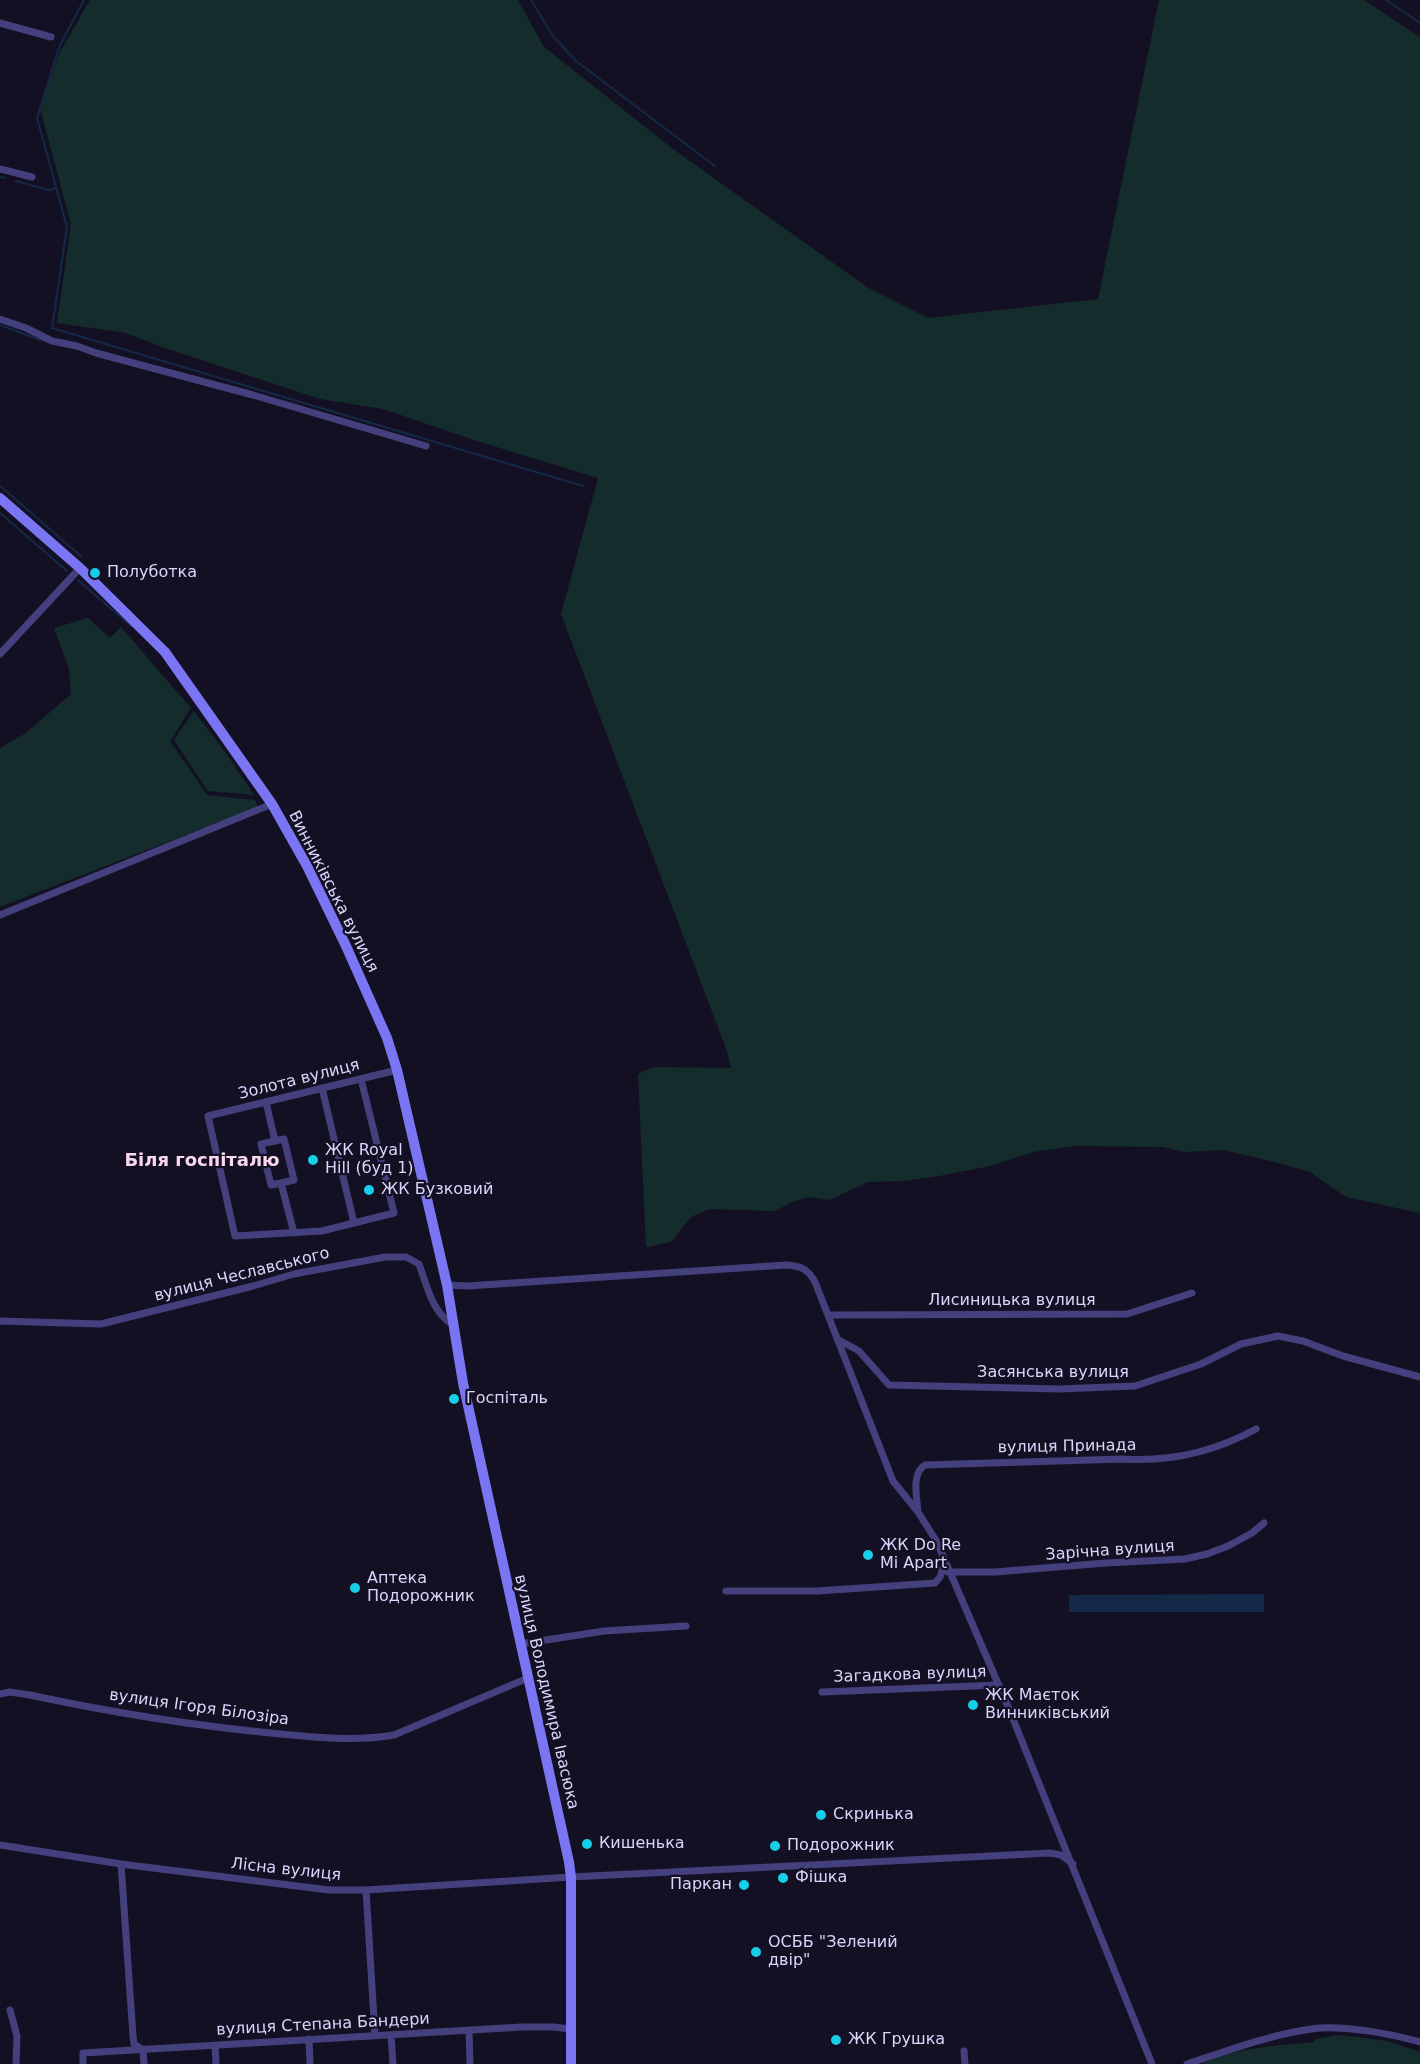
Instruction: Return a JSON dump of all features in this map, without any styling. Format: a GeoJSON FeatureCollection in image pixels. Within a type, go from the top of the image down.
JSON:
{"type":"FeatureCollection","features":[{"type":"Feature","properties":{"kind":"main road","name":"Винниківська вулиця"},"geometry":{"type":"LineString","coordinates":[[0,498],[80,568],[165,652],[272,804],[307,866],[387,1038],[397,1070],[447,1285]]}},
{"type":"Feature","properties":{"kind":"main road","name":"вулиця Володимира Івасюка"},"geometry":{"type":"LineString","coordinates":[[447,1285],[453,1328],[571,1877],[571,2064]]}},
{"type":"Feature","properties":{"kind":"street"},"geometry":{"type":"LineString","coordinates":[[0,23],[51,37]]}},
{"type":"Feature","properties":{"kind":"street"},"geometry":{"type":"LineString","coordinates":[[0,169],[32,177]]}},
{"type":"Feature","properties":{"kind":"street"},"geometry":{"type":"LineString","coordinates":[[0,319],[26,328],[52,342],[77,346],[426,446]]}},
{"type":"Feature","properties":{"kind":"street"},"geometry":{"type":"LineString","coordinates":[[0,654],[80,568]]}},
{"type":"Feature","properties":{"kind":"street"},"geometry":{"type":"LineString","coordinates":[[0,915],[272,804]]}},
{"type":"Feature","properties":{"kind":"street","name":"Золота вулиця"},"geometry":{"type":"LineString","coordinates":[[294,1233],[235,1236],[208,1116],[397,1070]]}},
{"type":"Feature","properties":{"kind":"street"},"geometry":{"type":"LineString","coordinates":[[282,1183],[294,1233],[322,1232],[394,1213],[361,1079]]}},
{"type":"Feature","properties":{"kind":"street"},"geometry":{"type":"LineString","coordinates":[[322,1088],[354,1223]]}},
{"type":"Feature","properties":{"kind":"street"},"geometry":{"type":"LineString","coordinates":[[266,1102],[275,1141]]}},
{"type":"Feature","properties":{"kind":"street"},"geometry":{"type":"LineString","coordinates":[[284,1139],[294,1180],[271,1185],[261,1144],[275,1141],[284,1139]]}},
{"type":"Feature","properties":{"kind":"street","name":"вулиця Чеславського"},"geometry":{"type":"LineString","coordinates":[[0,1322],[101,1324],[294,1274],[385,1257],[406,1257],[419,1264],[435,1305],[453,1328]]}},
{"type":"Feature","properties":{"kind":"street"},"geometry":{"type":"LineString","coordinates":[[447,1285],[467,1286],[704,1269],[795,1265],[809,1272],[815,1282],[893,1480],[918,1512],[937,1542],[948,1572],[999,1685],[1152,2064]]}},
{"type":"Feature","properties":{"kind":"street","name":"Лисиницька вулиця"},"geometry":{"type":"LineString","coordinates":[[828,1315],[1127,1314],[1192,1293]]}},
{"type":"Feature","properties":{"kind":"street","name":"Засянська вулиця"},"geometry":{"type":"LineString","coordinates":[[837,1340],[859,1351],[889,1385],[1059,1389],[1135,1386],[1201,1364],[1241,1344],[1278,1336],[1303,1341],[1343,1356],[1420,1377]]}},
{"type":"Feature","properties":{"kind":"street","name":"вулиця Принада"},"geometry":{"type":"LineString","coordinates":[[918,1512],[917,1474],[920,1467],[925,1465],[1123,1458],[1139,1460],[1183,1456],[1216,1448],[1256,1430]]}},
{"type":"Feature","properties":{"kind":"street","name":"Зарічна вулиця"},"geometry":{"type":"LineString","coordinates":[[948,1572],[995,1572],[1185,1559],[1228,1546],[1252,1533],[1264,1523]]}},
{"type":"Feature","properties":{"kind":"street"},"geometry":{"type":"LineString","coordinates":[[726,1591],[817,1591],[935,1583],[940,1577],[945,1561]]}},
{"type":"Feature","properties":{"kind":"street"},"geometry":{"type":"LineString","coordinates":[[520,1644],[604,1631],[686,1626]]}},
{"type":"Feature","properties":{"kind":"street","name":"вулиця Ігоря Білозіра"},"geometry":{"type":"LineString","coordinates":[[0,1694],[10,1692],[30,1695],[217,1728],[308,1737],[379,1738],[394,1735],[528,1678]]}},
{"type":"Feature","properties":{"kind":"street","name":"Загадкова вулиця"},"geometry":{"type":"LineString","coordinates":[[822,1692],[999,1685]]}},
{"type":"Feature","properties":{"kind":"street","name":"Лісна вулиця"},"geometry":{"type":"LineString","coordinates":[[0,1845],[121,1864],[328,1890],[366,1890],[571,1877],[1050,1853],[1061,1855],[1073,1864]]}},
{"type":"Feature","properties":{"kind":"street"},"geometry":{"type":"LineString","coordinates":[[121,1864],[133,2036],[134,2044],[143,2049],[144,2064]]}},
{"type":"Feature","properties":{"kind":"street"},"geometry":{"type":"LineString","coordinates":[[366,1890],[375,2035]]}},
{"type":"Feature","properties":{"kind":"street"},"geometry":{"type":"LineString","coordinates":[[10,2010],[17,2036],[16,2064]]}},
{"type":"Feature","properties":{"kind":"street","name":"вулиця Степана Бандери"},"geometry":{"type":"LineString","coordinates":[[83,2062],[82,2053],[522,2027],[571,2029]]}},
{"type":"Feature","properties":{"kind":"street"},"geometry":{"type":"LineString","coordinates":[[1186,2064],[1255,2042],[1312,2028],[1355,2030],[1399,2036],[1420,2042]]}},
{"type":"Feature","properties":{"kind":"street"},"geometry":{"type":"LineString","coordinates":[[469,2030],[470,2064]]}},
{"type":"Feature","properties":{"kind":"street"},"geometry":{"type":"LineString","coordinates":[[392,2035],[393,2064]]}},
{"type":"Feature","properties":{"kind":"street"},"geometry":{"type":"LineString","coordinates":[[309,2039],[310,2064]]}},
{"type":"Feature","properties":{"kind":"street"},"geometry":{"type":"LineString","coordinates":[[215,2045],[216,2064]]}},
{"type":"Feature","properties":{"kind":"street"},"geometry":{"type":"LineString","coordinates":[[964,2051],[966,2064]]}},
{"type":"Feature","properties":{"kind":"green space"},"geometry":{"type":"Polygon","coordinates":[[[90,0],[518,0],[544,47],[673,149],[867,287],[928,318],[1098,299],[1159,0],[1364,0],[1420,37],[1420,1213],[1346,1197],[1310,1172],[1223,1150],[1185,1152],[1163,1147],[1075,1146],[1033,1152],[990,1166],[939,1176],[904,1181],[868,1182],[829,1200],[809,1197],[792,1202],[775,1211],[709,1209],[691,1217],[671,1242],[646,1247],[638,1074],[653,1067],[731,1068],[727,1051],[561,614],[598,478],[383,409],[320,399],[126,333],[57,323],[71,224],[40,108],[60,52],[90,0]]]}},
{"type":"Feature","properties":{"kind":"green space"},"geometry":{"type":"Polygon","coordinates":[[[88,618],[110,638],[121,627],[191,708],[170,741],[207,795],[255,800],[258,807],[0,907],[0,748],[26,733],[71,694],[69,668],[54,628],[88,618]]]}},
{"type":"Feature","properties":{"kind":"green space"},"geometry":{"type":"Polygon","coordinates":[[[194,711],[254,795],[208,791],[174,740],[194,711]]]}},
{"type":"Feature","properties":{"kind":"green space"},"geometry":{"type":"Polygon","coordinates":[[[1339,2035],[1387,2041],[1420,2052],[1420,2064],[1202,2064],[1243,2051],[1314,2042],[1316,2039],[1339,2035]]]}},
{"type":"Feature","properties":{"kind":"water"},"geometry":{"type":"Polygon","coordinates":[[[1264,1594],[1264,1612],[1069,1612],[1069,1595],[1264,1594]]]}},
{"type":"Feature","properties":{"kind":"waterway"},"geometry":{"type":"LineString","coordinates":[[84,0],[60,45],[37,118],[67,227],[52,328],[583,486]]}},
{"type":"Feature","properties":{"kind":"waterway"},"geometry":{"type":"LineString","coordinates":[[531,0],[553,36],[576,61],[715,166]]}},
{"type":"Feature","properties":{"kind":"waterway"},"geometry":{"type":"LineString","coordinates":[[1386,0],[1420,23]]}},
{"type":"Feature","properties":{"kind":"waterway"},"geometry":{"type":"LineString","coordinates":[[0,177],[5,178]]}},
{"type":"Feature","properties":{"kind":"waterway"},"geometry":{"type":"LineString","coordinates":[[16,181],[49,190],[56,188]]}},
{"type":"Feature","properties":{"kind":"waterway"},"geometry":{"type":"LineString","coordinates":[[0,325],[43,341]]}},
{"type":"Feature","properties":{"kind":"waterway"},"geometry":{"type":"LineString","coordinates":[[0,486],[82,557]]}},
{"type":"Feature","properties":{"kind":"waterway"},"geometry":{"type":"LineString","coordinates":[[0,513],[67,571]]}},
{"type":"Feature","properties":{"kind":"waterway"},"geometry":{"type":"LineString","coordinates":[[78,580],[131,626]]}},
{"type":"Feature","properties":{"kind":"place","name":"Полуботка"},"geometry":{"type":"Point","coordinates":[95,573]}},
{"type":"Feature","properties":{"kind":"place","name":"ЖК Royal Hill (буд 1)"},"geometry":{"type":"Point","coordinates":[313,1160]}},
{"type":"Feature","properties":{"kind":"place","name":"ЖК Бузковий"},"geometry":{"type":"Point","coordinates":[369,1190]}},
{"type":"Feature","properties":{"kind":"place","name":"Госпіталь"},"geometry":{"type":"Point","coordinates":[454,1399]}},
{"type":"Feature","properties":{"kind":"place","name":"ЖК Do Re Mi Apart"},"geometry":{"type":"Point","coordinates":[868,1555]}},
{"type":"Feature","properties":{"kind":"place","name":"Аптека Подорожник"},"geometry":{"type":"Point","coordinates":[355,1588]}},
{"type":"Feature","properties":{"kind":"place","name":"ЖК Маєток Винниківський"},"geometry":{"type":"Point","coordinates":[973,1705]}},
{"type":"Feature","properties":{"kind":"place","name":"Скринька"},"geometry":{"type":"Point","coordinates":[821,1815]}},
{"type":"Feature","properties":{"kind":"place","name":"Кишенька"},"geometry":{"type":"Point","coordinates":[587,1844]}},
{"type":"Feature","properties":{"kind":"place","name":"Подорожник"},"geometry":{"type":"Point","coordinates":[775,1846]}},
{"type":"Feature","properties":{"kind":"place","name":"Фішка"},"geometry":{"type":"Point","coordinates":[783,1878]}},
{"type":"Feature","properties":{"kind":"place","name":"Паркан"},"geometry":{"type":"Point","coordinates":[744,1885]}},
{"type":"Feature","properties":{"kind":"place","name":"ОСББ \"Зелений двір\""},"geometry":{"type":"Point","coordinates":[756,1952]}},
{"type":"Feature","properties":{"kind":"place","name":"ЖК Грушка"},"geometry":{"type":"Point","coordinates":[836,2040]}},
{"type":"Feature","properties":{"kind":"district","name":"Біля госпіталю"},"geometry":{"type":"Point","coordinates":[202,1161]}}]}
